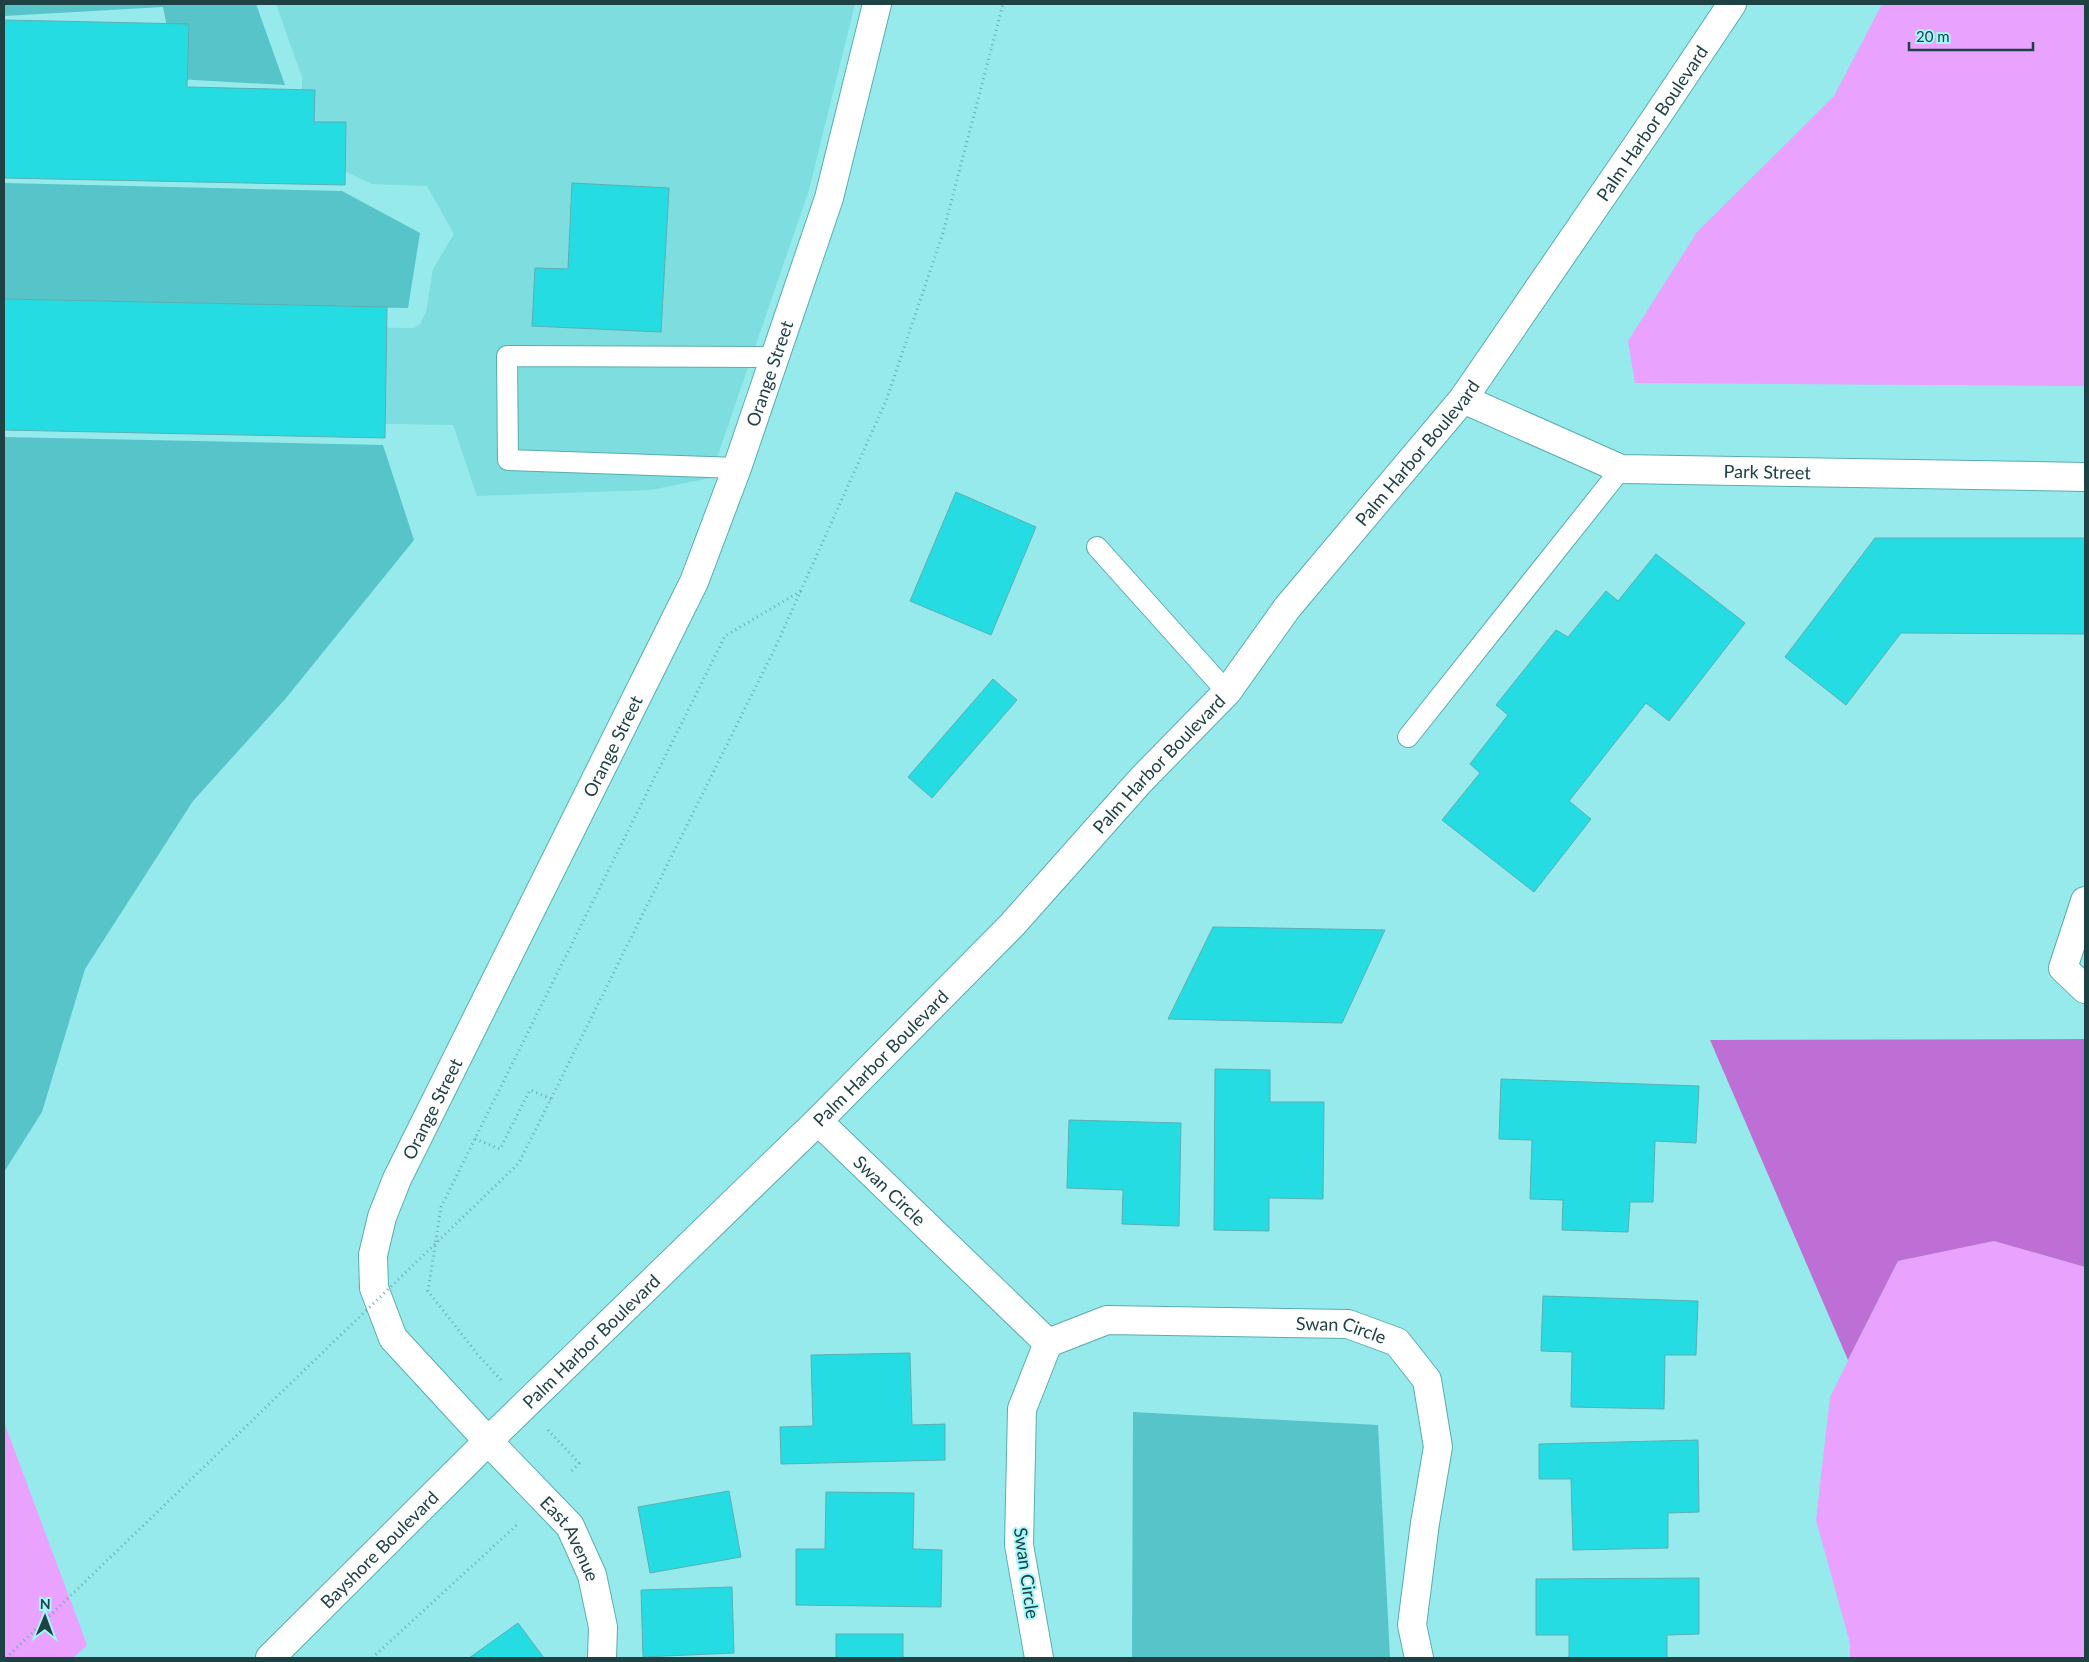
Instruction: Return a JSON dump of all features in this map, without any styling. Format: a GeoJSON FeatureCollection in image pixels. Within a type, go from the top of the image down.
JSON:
{"type":"FeatureCollection","features":[{"type":"Feature","properties":{"kind":"street","name":"Orange Street"},"geometry":{"type":"LineString","coordinates":[[488,1441],[393,1338],[374,1288],[373,1256],[382,1217],[396,1179],[694,582],[737,468],[829,198],[877,4]]}},
{"type":"Feature","properties":{"kind":"street","name":"Palm Harbor Boulevard"},"geometry":{"type":"LineString","coordinates":[[488,1441],[818,1121],[1012,925],[1140,781],[1227,692],[1287,608],[1462,399],[1654,122],[1732,4]]}},
{"type":"Feature","properties":{"kind":"street","name":"Park Street"},"geometry":{"type":"LineString","coordinates":[[1462,399],[1621,469],[2085,477]]}},
{"type":"Feature","properties":{"kind":"street"},"geometry":{"type":"LineString","coordinates":[[2085,901],[2063,968],[2085,989]]}},
{"type":"Feature","properties":{"kind":"street","name":"Swan Circle"},"geometry":{"type":"LineString","coordinates":[[818,1121],[1048,1343]]}},
{"type":"Feature","properties":{"kind":"street","name":"Swan Circle"},"geometry":{"type":"LineString","coordinates":[[1039,1658],[1019,1545],[1022,1409],[1048,1343],[1107,1320],[1348,1324],[1397,1342],[1427,1380],[1438,1447],[1425,1524],[1412,1625],[1419,1658]]}},
{"type":"Feature","properties":{"kind":"street","name":"East Avenue"},"geometry":{"type":"LineString","coordinates":[[488,1441],[570,1526],[592,1575],[603,1627],[602,1658]]}},
{"type":"Feature","properties":{"kind":"street","name":"Bayshore Boulevard"},"geometry":{"type":"LineString","coordinates":[[270,1658],[488,1441]]}},
{"type":"Feature","properties":{"kind":"lane"},"geometry":{"type":"LineString","coordinates":[[737,468],[508,460],[507,356],[775,357]]}},
{"type":"Feature","properties":{"kind":"lane"},"geometry":{"type":"LineString","coordinates":[[1408,737],[1621,469]]}},
{"type":"Feature","properties":{"kind":"lane"},"geometry":{"type":"LineString","coordinates":[[1097,548],[1227,692]]}},
{"type":"Feature","properties":{"kind":"path"},"geometry":{"type":"LineString","coordinates":[[6,1658],[519,1163],[776,646],[886,401],[943,234],[1003,4]]}},
{"type":"Feature","properties":{"kind":"path"},"geometry":{"type":"LineString","coordinates":[[372,1658],[544,1500],[579,1463],[478,1355],[428,1291],[441,1207],[725,636],[801,591]]}},
{"type":"Feature","properties":{"kind":"path"},"geometry":{"type":"LineString","coordinates":[[475,1139],[500,1149],[530,1090],[551,1099]]}},
{"type":"Feature","properties":{"kind":"shaded area"},"geometry":{"type":"Polygon","coordinates":[[[4,4],[256,4],[285,85],[177,79],[163,7],[4,16],[4,4]]]}},
{"type":"Feature","properties":{"kind":"shaded area"},"geometry":{"type":"Polygon","coordinates":[[[276,4],[855,4],[809,190],[710,478],[651,490],[477,496],[453,425],[4,417],[4,323],[414,328],[420,324],[426,312],[433,269],[454,234],[427,186],[372,184],[342,170],[4,162],[4,42],[151,42],[165,94],[302,91],[302,77],[276,4]]]}},
{"type":"Feature","properties":{"kind":"shaded area"},"geometry":{"type":"Polygon","coordinates":[[[1882,4],[2085,4],[2085,386],[1635,383],[1628,341],[1697,232],[1834,96],[1882,4]]]}},
{"type":"Feature","properties":{"kind":"shaded area"},"geometry":{"type":"Polygon","coordinates":[[[4,183],[342,191],[420,233],[408,308],[4,302],[4,183]]]}},
{"type":"Feature","properties":{"kind":"shaded area"},"geometry":{"type":"Polygon","coordinates":[[[4,437],[383,445],[414,540],[286,698],[193,801],[85,969],[42,1112],[4,1172],[4,437]]]}},
{"type":"Feature","properties":{"kind":"shaded area"},"geometry":{"type":"Polygon","coordinates":[[[2085,1039],[2085,1267],[1994,1241],[1898,1261],[1848,1360],[1710,1040],[2085,1039]]]}},
{"type":"Feature","properties":{"kind":"shaded area"},"geometry":{"type":"Polygon","coordinates":[[[1994,1241],[2085,1267],[2085,1658],[1850,1658],[1850,1643],[1816,1520],[1830,1397],[1898,1261],[1994,1241]]]}},
{"type":"Feature","properties":{"kind":"shaded area"},"geometry":{"type":"Polygon","coordinates":[[[1133,1412],[1378,1425],[1390,1658],[1132,1658],[1133,1412]]]}},
{"type":"Feature","properties":{"kind":"shaded area"},"geometry":{"type":"Polygon","coordinates":[[[4,1422],[87,1645],[73,1658],[4,1658],[4,1422]]]}},
{"type":"Feature","properties":{"kind":"building"},"geometry":{"type":"Polygon","coordinates":[[[4,20],[189,24],[187,87],[315,90],[314,122],[346,122],[345,185],[4,178],[4,20]]]}},
{"type":"Feature","properties":{"kind":"building"},"geometry":{"type":"Polygon","coordinates":[[[572,183],[669,188],[661,332],[532,326],[535,268],[568,269],[572,183]]]}},
{"type":"Feature","properties":{"kind":"building"},"geometry":{"type":"Polygon","coordinates":[[[4,299],[387,307],[385,438],[4,430],[4,299]]]}},
{"type":"Feature","properties":{"kind":"building"},"geometry":{"type":"Polygon","coordinates":[[[956,492],[1036,527],[991,635],[910,601],[956,492]]]}},
{"type":"Feature","properties":{"kind":"building"},"geometry":{"type":"Polygon","coordinates":[[[1875,538],[2085,538],[2085,634],[1901,633],[1846,705],[1785,657],[1875,538]]]}},
{"type":"Feature","properties":{"kind":"building"},"geometry":{"type":"Polygon","coordinates":[[[1656,554],[1745,623],[1669,721],[1646,703],[1569,801],[1591,819],[1534,892],[1442,820],[1480,773],[1470,764],[1508,715],[1496,705],[1556,630],[1568,637],[1606,591],[1618,601],[1656,554]]]}},
{"type":"Feature","properties":{"kind":"building"},"geometry":{"type":"Polygon","coordinates":[[[993,679],[1017,700],[932,798],[908,777],[993,679]]]}},
{"type":"Feature","properties":{"kind":"building"},"geometry":{"type":"Polygon","coordinates":[[[1213,927],[1385,930],[1342,1023],[1168,1019],[1213,927]]]}},
{"type":"Feature","properties":{"kind":"building"},"geometry":{"type":"Polygon","coordinates":[[[1215,1069],[1270,1070],[1270,1102],[1324,1102],[1323,1199],[1269,1198],[1269,1231],[1214,1230],[1215,1069]]]}},
{"type":"Feature","properties":{"kind":"building"},"geometry":{"type":"Polygon","coordinates":[[[1501,1079],[1699,1086],[1696,1143],[1655,1141],[1653,1202],[1630,1202],[1628,1232],[1562,1230],[1563,1200],[1530,1199],[1532,1140],[1499,1139],[1501,1079]]]}},
{"type":"Feature","properties":{"kind":"building"},"geometry":{"type":"Polygon","coordinates":[[[1069,1120],[1181,1123],[1179,1226],[1122,1224],[1123,1190],[1067,1188],[1069,1120]]]}},
{"type":"Feature","properties":{"kind":"building"},"geometry":{"type":"Polygon","coordinates":[[[1543,1296],[1698,1301],[1696,1355],[1665,1355],[1664,1409],[1571,1407],[1572,1352],[1541,1351],[1543,1296]]]}},
{"type":"Feature","properties":{"kind":"building"},"geometry":{"type":"Polygon","coordinates":[[[910,1353],[912,1425],[945,1424],[945,1460],[781,1464],[780,1427],[813,1426],[811,1355],[910,1353]]]}},
{"type":"Feature","properties":{"kind":"building"},"geometry":{"type":"Polygon","coordinates":[[[1698,1440],[1699,1512],[1668,1513],[1668,1548],[1573,1550],[1571,1479],[1539,1479],[1539,1444],[1698,1440]]]}},
{"type":"Feature","properties":{"kind":"building"},"geometry":{"type":"Polygon","coordinates":[[[729,1491],[741,1557],[650,1573],[638,1507],[729,1491]]]}},
{"type":"Feature","properties":{"kind":"building"},"geometry":{"type":"Polygon","coordinates":[[[826,1492],[914,1493],[913,1549],[942,1550],[941,1607],[796,1605],[796,1549],[825,1549],[826,1492]]]}},
{"type":"Feature","properties":{"kind":"building"},"geometry":{"type":"Polygon","coordinates":[[[1699,1578],[1699,1634],[1667,1635],[1667,1658],[1569,1658],[1569,1635],[1536,1635],[1536,1579],[1699,1578]]]}},
{"type":"Feature","properties":{"kind":"building"},"geometry":{"type":"Polygon","coordinates":[[[732,1587],[734,1653],[643,1657],[641,1590],[732,1587]]]}},
{"type":"Feature","properties":{"kind":"building"},"geometry":{"type":"Polygon","coordinates":[[[518,1623],[544,1658],[469,1658],[518,1623]]]}},
{"type":"Feature","properties":{"kind":"building"},"geometry":{"type":"Polygon","coordinates":[[[836,1634],[903,1634],[903,1658],[836,1658],[836,1634]]]}}]}
